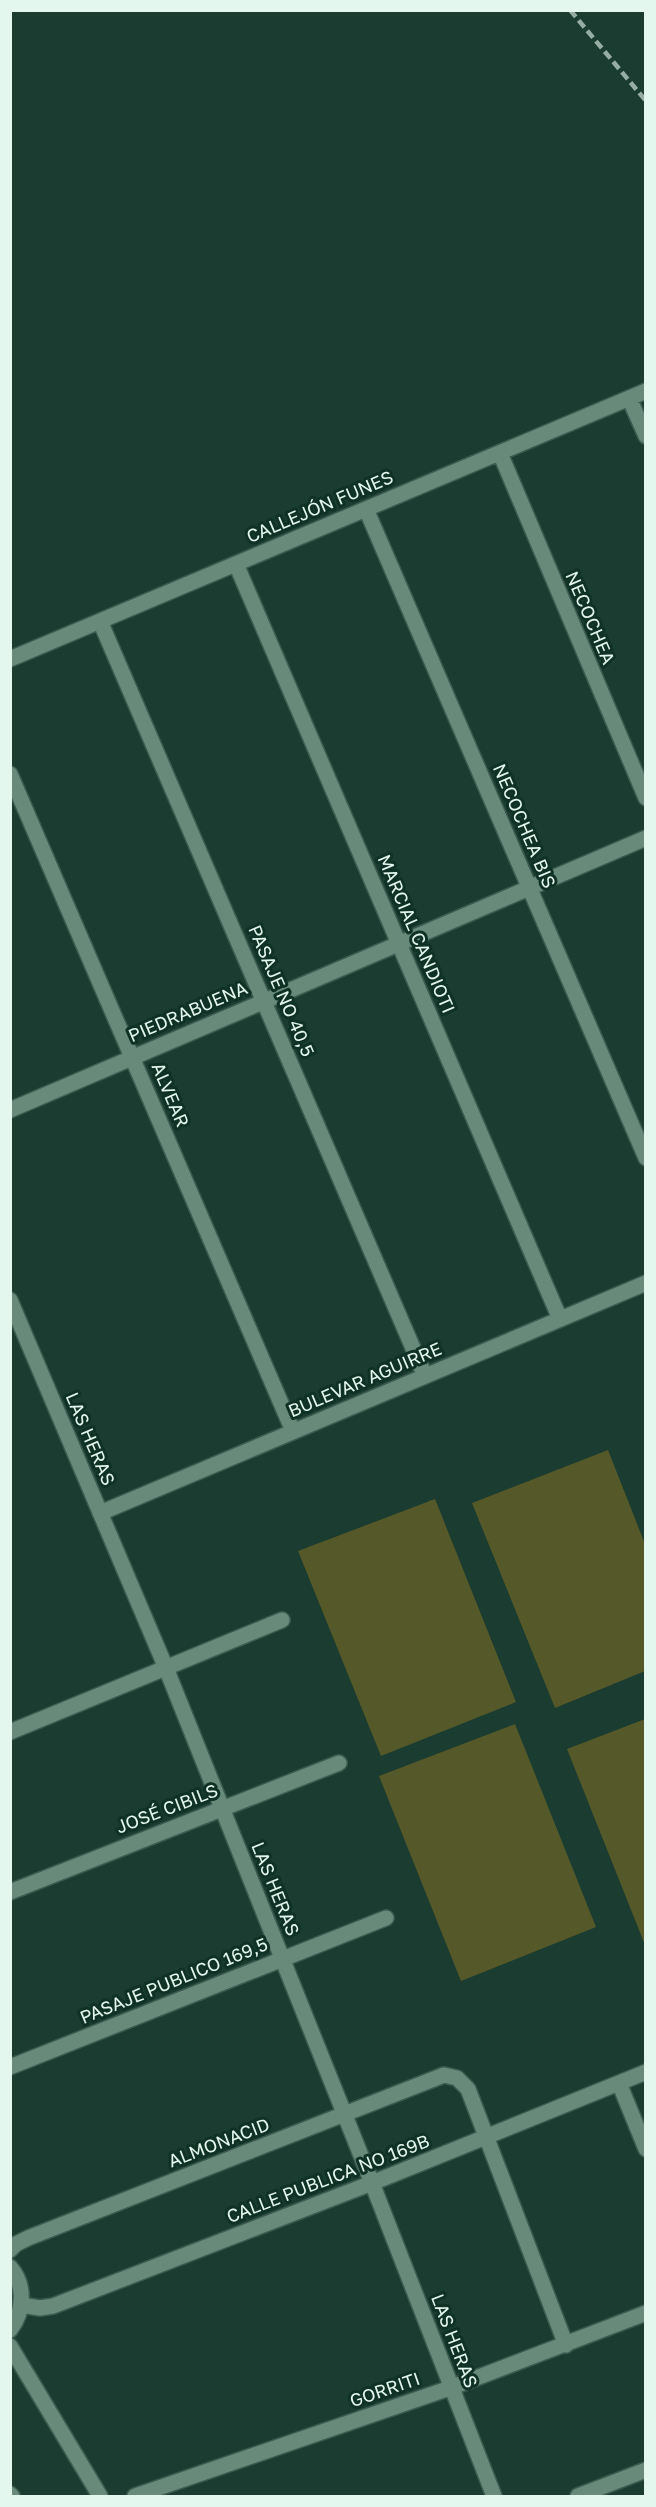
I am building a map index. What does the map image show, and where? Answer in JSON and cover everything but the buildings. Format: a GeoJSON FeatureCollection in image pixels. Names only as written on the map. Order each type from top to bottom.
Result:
{"type":"FeatureCollection","features":[{"type":"Feature","properties":{"kind":"street","name":"CALLEJÓN FUNES"},"geometry":{"type":"LineString","coordinates":[[10,658],[645,391]]}},
{"type":"Feature","properties":{"kind":"street"},"geometry":{"type":"LineString","coordinates":[[629,398],[645,436]]}},
{"type":"Feature","properties":{"kind":"street","name":"NECOCHEA"},"geometry":{"type":"LineString","coordinates":[[500,453],[645,798]]}},
{"type":"Feature","properties":{"kind":"street","name":"NECOCHEA BIS"},"geometry":{"type":"LineString","coordinates":[[366,509],[645,1158]]}},
{"type":"Feature","properties":{"kind":"street","name":"MARCIAL CANDIOTI"},"geometry":{"type":"LineString","coordinates":[[236,564],[560,1319]]}},
{"type":"Feature","properties":{"kind":"street","name":"PASAJE NO 40,5"},"geometry":{"type":"LineString","coordinates":[[100,621],[425,1376]]}},
{"type":"Feature","properties":{"kind":"street","name":"ALVEAR"},"geometry":{"type":"LineString","coordinates":[[10,774],[293,1431]]}},
{"type":"Feature","properties":{"kind":"street","name":"PIEDRABUENA"},"geometry":{"type":"LineString","coordinates":[[10,1110],[645,838]]}},
{"type":"Feature","properties":{"kind":"street","name":"BULEVAR AGUIRRE"},"geometry":{"type":"LineString","coordinates":[[100,1513],[645,1283]]}},
{"type":"Feature","properties":{"kind":"street","name":"LAS HERAS"},"geometry":{"type":"LineString","coordinates":[[10,1300],[166,1668],[372,2183],[494,2496]]}},
{"type":"Feature","properties":{"kind":"street"},"geometry":{"type":"LineString","coordinates":[[10,1732],[282,1620]]}},
{"type":"Feature","properties":{"kind":"street","name":"JOSÉ CIBILS"},"geometry":{"type":"LineString","coordinates":[[10,1892],[339,1763]]}},
{"type":"Feature","properties":{"kind":"street","name":"PASAJE PUBLICO 169,5"},"geometry":{"type":"LineString","coordinates":[[10,2067],[386,1918]]}},
{"type":"Feature","properties":{"kind":"street","name":"CALLE PUBLICA NO 169B"},"geometry":{"type":"LineString","coordinates":[[21,2305],[40,2308],[53,2306],[372,2183],[645,2072]]}},
{"type":"Feature","properties":{"kind":"street","name":"ALMONACID"},"geometry":{"type":"LineString","coordinates":[[10,2250],[28,2238],[444,2075],[457,2078],[468,2089],[485,2137]]}},
{"type":"Feature","properties":{"kind":"street"},"geometry":{"type":"LineString","coordinates":[[619,2083],[645,2149]]}},
{"type":"Feature","properties":{"kind":"street"},"geometry":{"type":"LineString","coordinates":[[485,2137],[566,2345]]}},
{"type":"Feature","properties":{"kind":"street"},"geometry":{"type":"LineString","coordinates":[[10,2267],[21,2288],[18,2317],[10,2330]]}},
{"type":"Feature","properties":{"kind":"street","name":"GORRITI"},"geometry":{"type":"LineString","coordinates":[[135,2496],[450,2388],[645,2313]]}},
{"type":"Feature","properties":{"kind":"street"},"geometry":{"type":"LineString","coordinates":[[10,2346],[100,2496]]}},
{"type":"Feature","properties":{"kind":"street"},"geometry":{"type":"LineString","coordinates":[[578,2496],[645,2470]]}},
{"type":"Feature","properties":{"kind":"green space"},"geometry":{"type":"Polygon","coordinates":[[[608,1450],[645,1544],[645,1671],[555,1708],[472,1503],[608,1450]]]}},
{"type":"Feature","properties":{"kind":"green space"},"geometry":{"type":"Polygon","coordinates":[[[435,1499],[516,1702],[381,1756],[298,1551],[435,1499]]]}},
{"type":"Feature","properties":{"kind":"green space"},"geometry":{"type":"Polygon","coordinates":[[[645,1719],[645,1945],[567,1749],[645,1719]]]}},
{"type":"Feature","properties":{"kind":"green space"},"geometry":{"type":"Polygon","coordinates":[[[515,1724],[596,1927],[461,1981],[379,1776],[515,1724]]]}},
{"type":"Feature","properties":{"kind":"railway"},"geometry":{"type":"LineString","coordinates":[[570,10],[646,101]]}}]}
